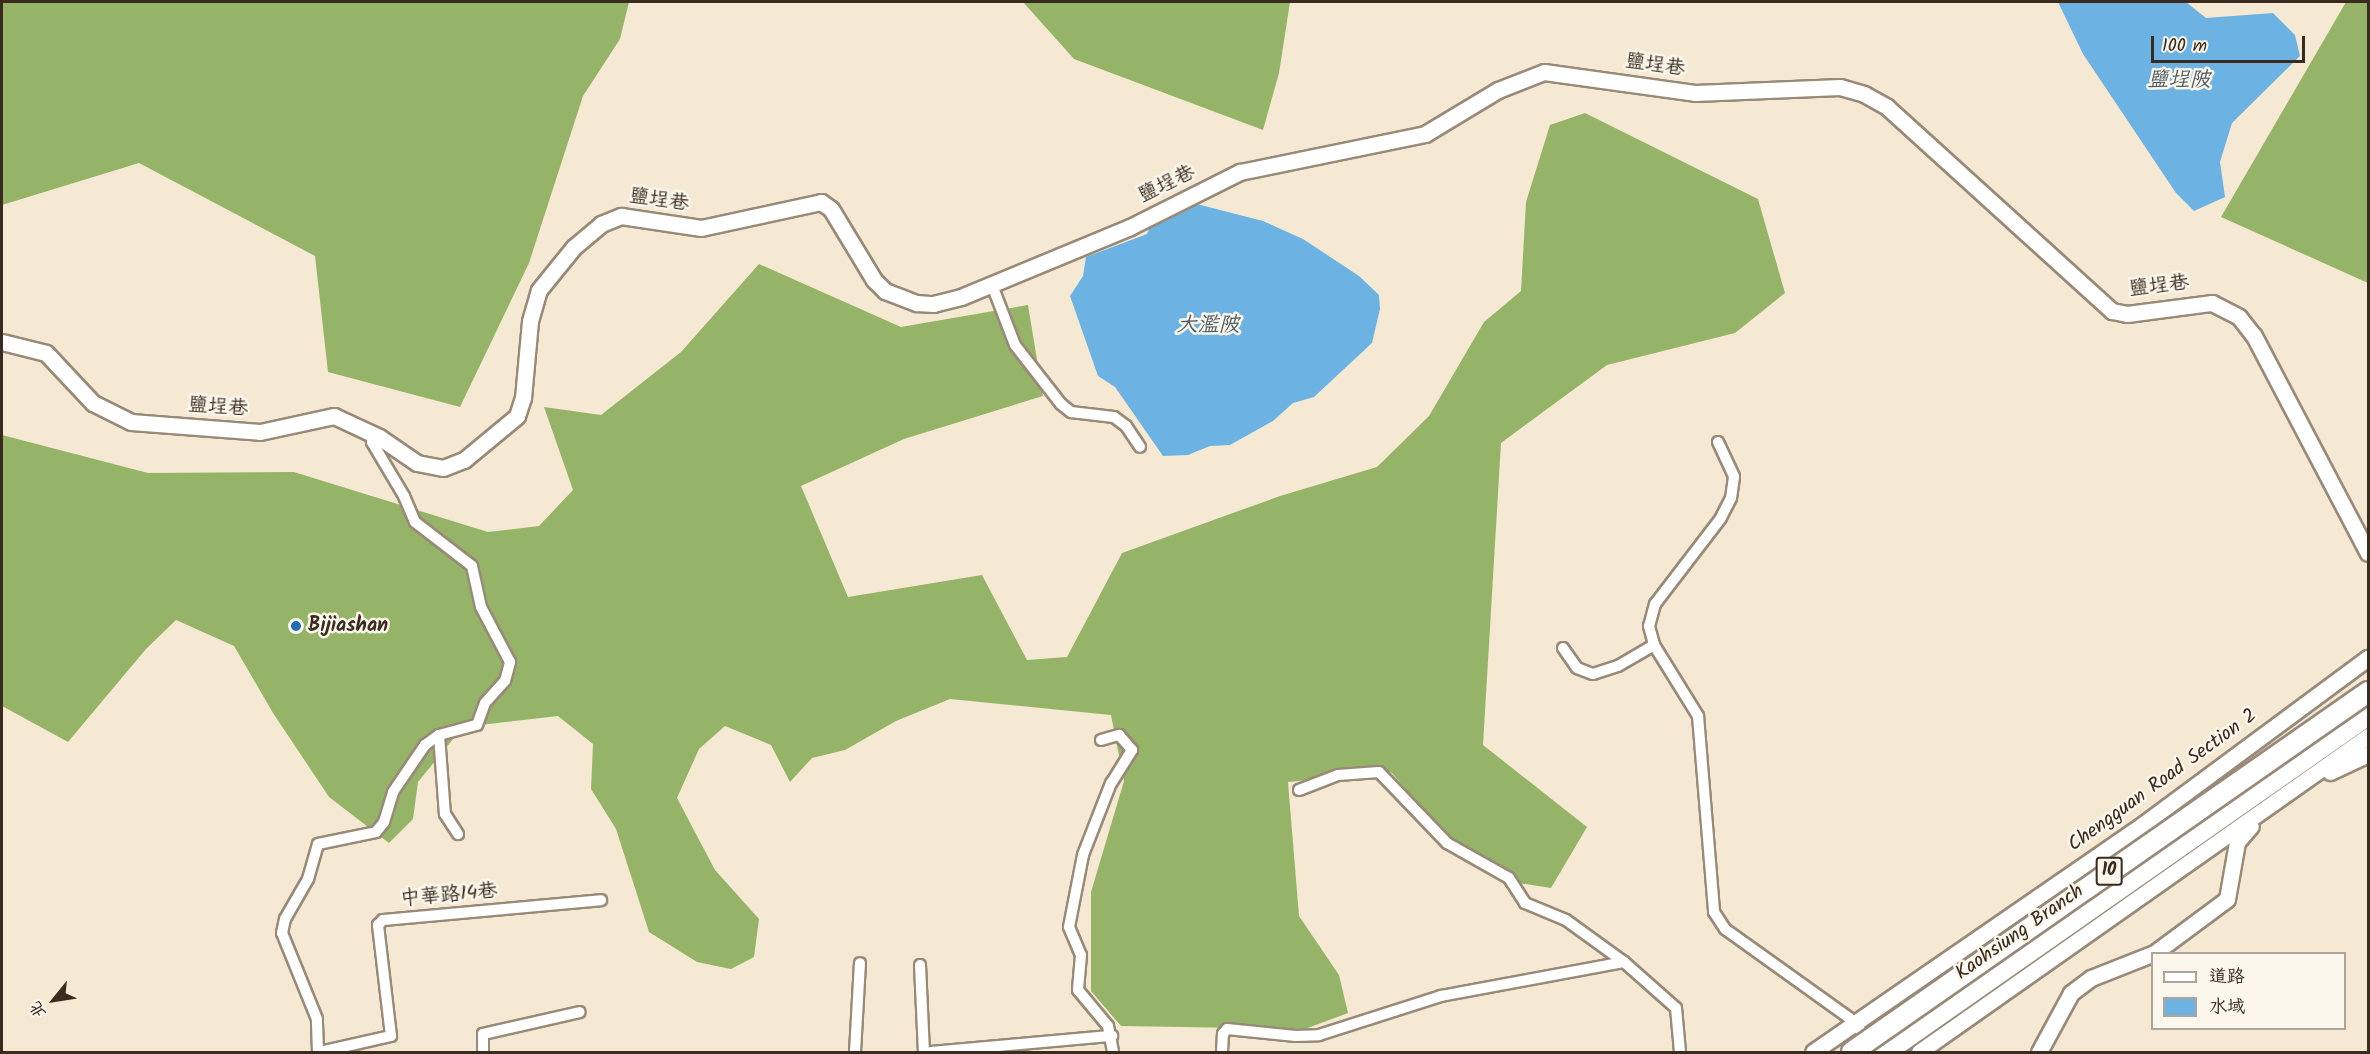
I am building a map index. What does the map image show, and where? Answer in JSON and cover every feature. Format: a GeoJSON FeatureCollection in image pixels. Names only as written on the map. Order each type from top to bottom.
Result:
{"type":"FeatureCollection","features":[{"type":"Feature","properties":{"kind":"highway","name":"Kaohsiung Branch"},"geometry":{"type":"LineString","coordinates":[[1852,1053],[2368,692]]}},
{"type":"Feature","properties":{"kind":"highway","name":"Kaohsiung Branch"},"geometry":{"type":"LineString","coordinates":[[1886,1053],[2368,716]]}},
{"type":"Feature","properties":{"kind":"street","name":"鹽埕巷"},"geometry":{"type":"LineString","coordinates":[[2,342],[46,353],[93,404],[131,422],[260,432],[327,415],[380,437],[417,463],[443,468],[464,460],[512,423],[521,408],[530,321],[540,290],[574,247],[601,224],[621,216],[701,228],[821,202],[831,209],[849,233],[874,280],[899,298],[933,304],[992,285],[1130,226],[1240,172],[1425,134],[1498,90],[1544,72],[1562,71],[1638,87],[1695,93],[1840,87],[1864,94],[1887,106],[2112,311],[2127,314],[2212,303],[2239,317],[2254,336],[2368,553]]}},
{"type":"Feature","properties":{"kind":"street"},"geometry":{"type":"LineString","coordinates":[[992,285],[1015,345],[1061,404],[1071,412],[1114,417],[1126,426],[1140,447]]}},
{"type":"Feature","properties":{"kind":"street","name":"中華路14巷"},"geometry":{"type":"LineString","coordinates":[[380,437],[372,442],[404,496],[415,522],[472,566],[481,607],[510,662],[505,681],[485,704],[477,725],[439,735],[425,745],[405,774],[376,832],[318,844],[308,879],[283,925],[284,943],[317,1018],[319,1053],[391,1036],[378,925],[382,920],[601,900]]}},
{"type":"Feature","properties":{"kind":"street"},"geometry":{"type":"LineString","coordinates":[[1718,442],[1734,477],[1731,498],[1721,518],[1650,614],[1654,645],[1698,716],[1714,912],[1718,922],[1855,1022],[1874,1053]]}},
{"type":"Feature","properties":{"kind":"street"},"geometry":{"type":"LineString","coordinates":[[1563,648],[1577,668],[1593,674],[1618,666],[1654,645]]}},
{"type":"Feature","properties":{"kind":"street","name":"Chengguan Road Section 2"},"geometry":{"type":"LineString","coordinates":[[1813,1053],[1979,935],[2142,825],[2368,658]]}},
{"type":"Feature","properties":{"kind":"street"},"geometry":{"type":"LineString","coordinates":[[439,735],[445,814],[458,834]]}},
{"type":"Feature","properties":{"kind":"street"},"geometry":{"type":"LineString","coordinates":[[1101,740],[1119,735],[1132,750],[1111,783],[1083,855],[1069,927],[1081,955],[1079,995],[1108,1026],[1112,1036],[1113,1053]]}},
{"type":"Feature","properties":{"kind":"street"},"geometry":{"type":"LineString","coordinates":[[1919,1053],[2368,736]]}},
{"type":"Feature","properties":{"kind":"street"},"geometry":{"type":"LineString","coordinates":[[2156,952],[2227,899],[2236,842],[2243,832],[2321,777],[2368,754]]}},
{"type":"Feature","properties":{"kind":"street"},"geometry":{"type":"LineString","coordinates":[[1299,790],[1338,775],[1379,772],[1447,843],[1514,882],[1525,903],[1566,920],[1624,962],[1676,1008],[1680,1053]]}},
{"type":"Feature","properties":{"kind":"street"},"geometry":{"type":"LineString","coordinates":[[2039,1053],[2071,993],[2091,978],[2151,955]]}},
{"type":"Feature","properties":{"kind":"street"},"geometry":{"type":"LineString","coordinates":[[1222,1053],[1222,1034],[1227,1029],[1296,1036],[1319,1035],[1441,996],[1624,962]]}},
{"type":"Feature","properties":{"kind":"street"},"geometry":{"type":"LineString","coordinates":[[855,1053],[860,963]]}},
{"type":"Feature","properties":{"kind":"street"},"geometry":{"type":"LineString","coordinates":[[920,966],[924,1053]]}},
{"type":"Feature","properties":{"kind":"street"},"geometry":{"type":"LineString","coordinates":[[483,1053],[483,1034],[580,1011]]}},
{"type":"Feature","properties":{"kind":"street"},"geometry":{"type":"LineString","coordinates":[[931,1053],[1112,1036]]}},
{"type":"Feature","properties":{"kind":"green space"},"geometry":{"type":"Polygon","coordinates":[[[2,2],[629,2],[620,39],[583,96],[529,263],[460,407],[328,372],[315,256],[139,163],[2,205],[2,2]]]}},
{"type":"Feature","properties":{"kind":"green space"},"geometry":{"type":"Polygon","coordinates":[[[1023,2],[1290,2],[1279,73],[1263,130],[1074,59],[1023,2]]]}},
{"type":"Feature","properties":{"kind":"green space"},"geometry":{"type":"Polygon","coordinates":[[[2346,2],[2368,2],[2368,283],[2221,217],[2346,2]]]}},
{"type":"Feature","properties":{"kind":"green space"},"geometry":{"type":"Polygon","coordinates":[[[1585,113],[1758,199],[1785,293],[1735,333],[1607,365],[1501,443],[1483,745],[1587,827],[1551,888],[1512,882],[1466,860],[1391,772],[1288,782],[1299,916],[1339,975],[1348,1013],[1305,1029],[1121,1026],[1091,991],[1091,892],[1124,781],[1111,715],[950,699],[896,721],[845,750],[812,758],[790,782],[771,745],[725,726],[699,749],[677,798],[715,870],[759,919],[754,957],[731,969],[697,962],[649,932],[616,829],[591,789],[593,744],[558,716],[463,727],[418,782],[413,819],[389,843],[329,797],[273,713],[234,646],[176,620],[146,649],[68,742],[2,706],[2,435],[148,473],[294,472],[488,532],[539,526],[573,490],[544,407],[601,415],[681,352],[759,264],[901,327],[1028,305],[1043,396],[904,439],[801,486],[848,597],[982,575],[1027,660],[1067,657],[1122,553],[1280,496],[1377,467],[1429,416],[1484,322],[1521,291],[1526,202],[1550,125],[1585,113]]]}},
{"type":"Feature","properties":{"kind":"water","name":"鹽埕陂"},"geometry":{"type":"Polygon","coordinates":[[[2058,2],[2186,2],[2206,18],[2273,13],[2295,35],[2300,56],[2232,123],[2220,162],[2225,197],[2194,211],[2176,193],[2083,54],[2058,2]]]}},
{"type":"Feature","properties":{"kind":"water","name":"大濫陂"},"geometry":{"type":"Polygon","coordinates":[[[1189,202],[1263,221],[1303,239],[1359,276],[1379,295],[1380,309],[1372,343],[1314,397],[1293,403],[1273,421],[1230,445],[1210,446],[1188,455],[1163,456],[1115,387],[1098,376],[1070,296],[1083,276],[1086,257],[1147,234],[1153,219],[1189,202]]]}},
{"type":"Feature","properties":{"kind":"place","name":"Bijiashan"},"geometry":{"type":"Point","coordinates":[296,626]}}]}
